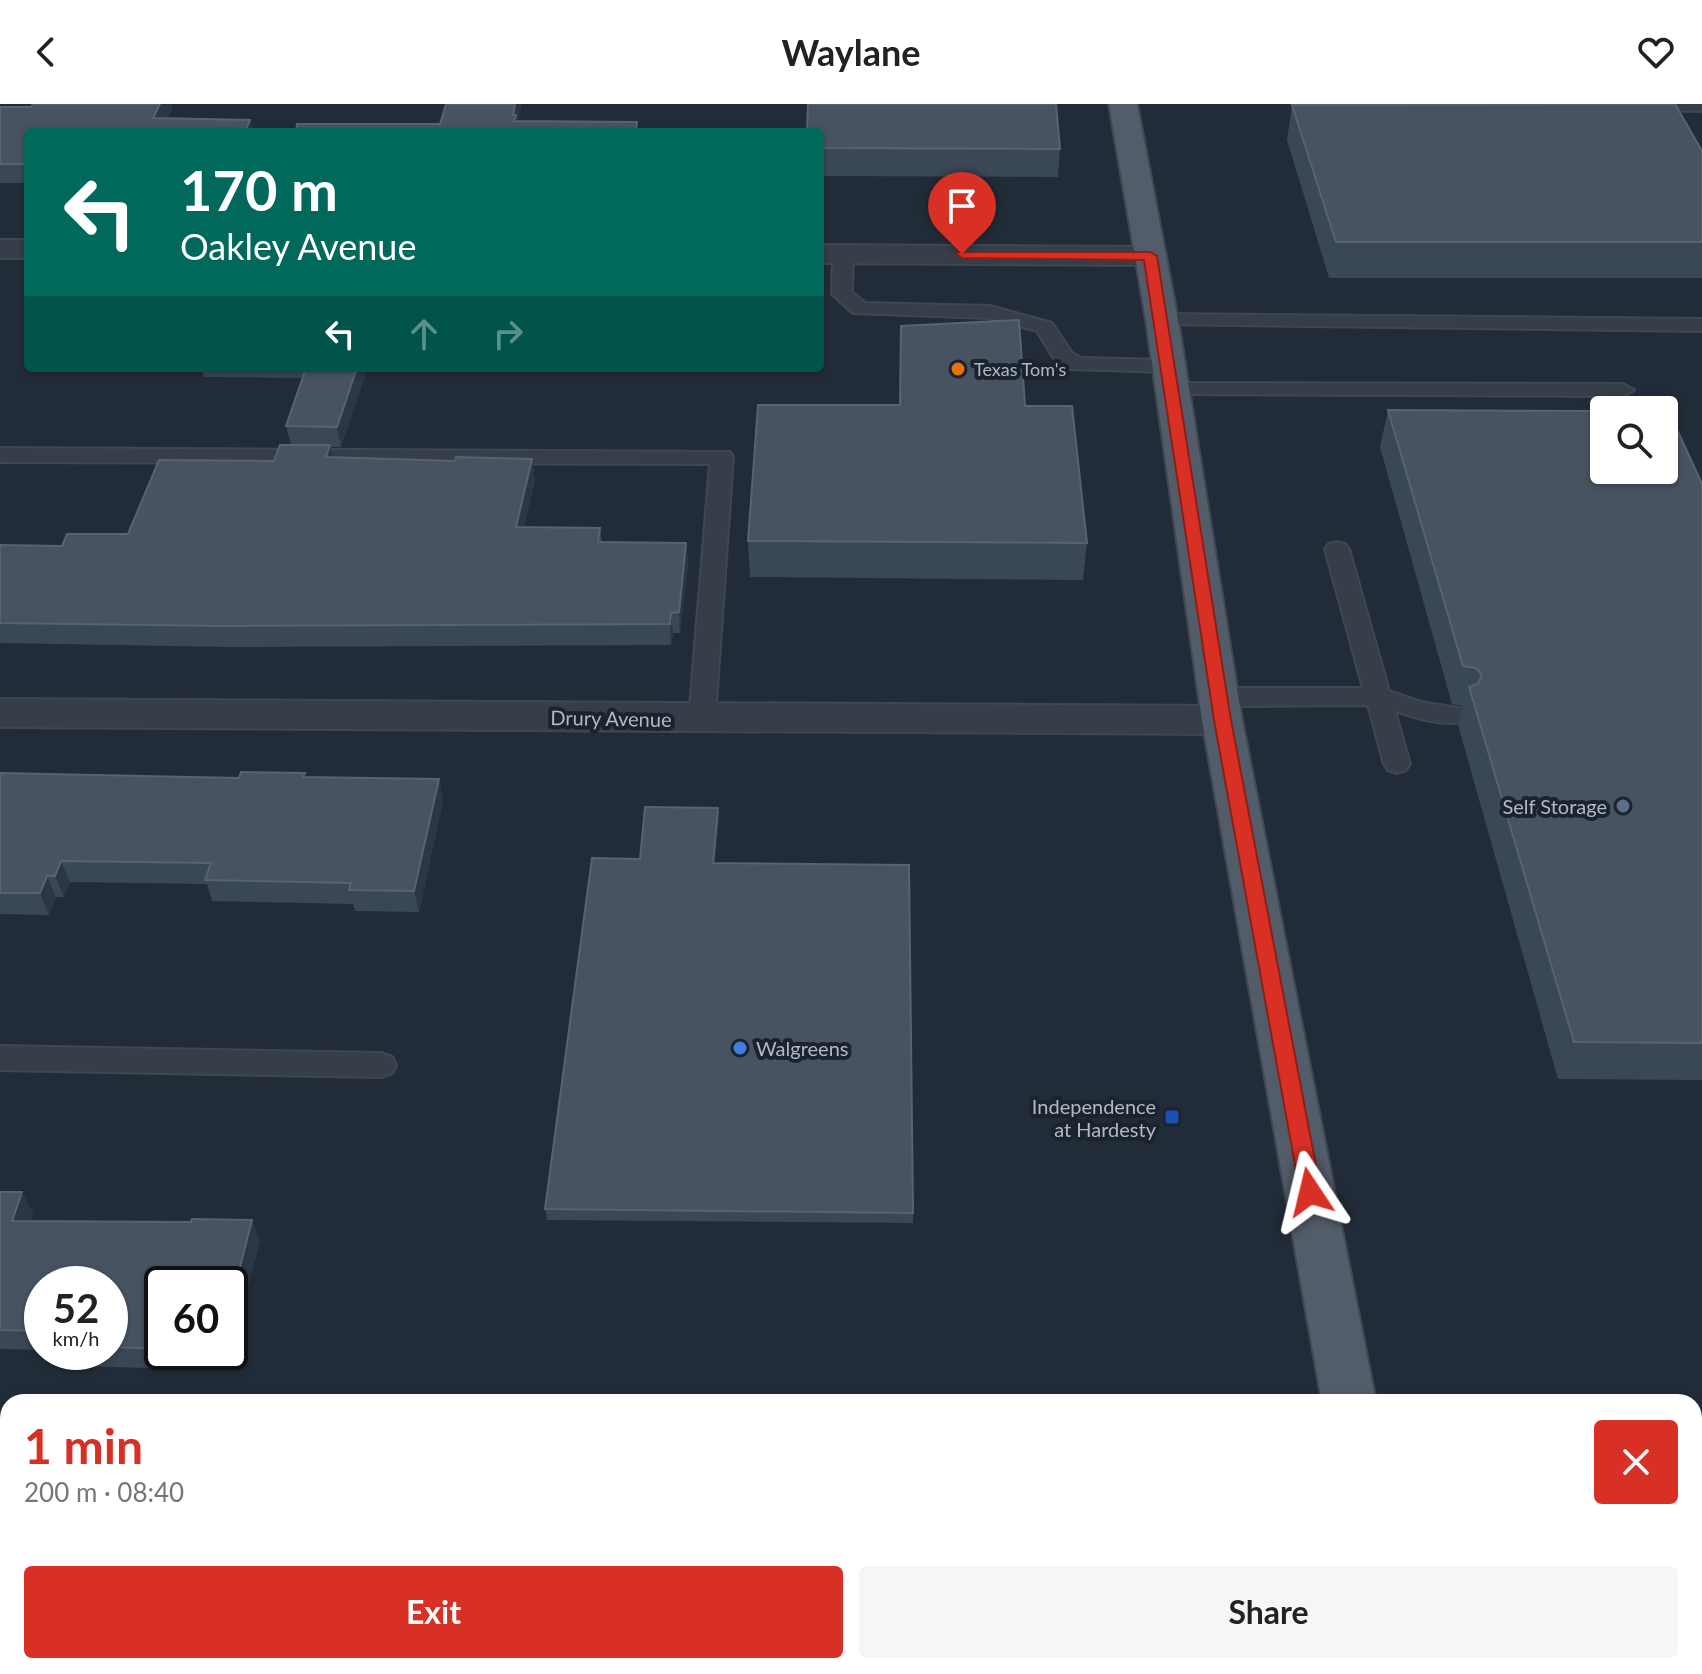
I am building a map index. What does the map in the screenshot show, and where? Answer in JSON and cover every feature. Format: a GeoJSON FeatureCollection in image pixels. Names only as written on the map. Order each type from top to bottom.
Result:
{"type":"FeatureCollection","features":[{"type":"Feature","properties":{"kind":"main road"},"geometry":{"type":"LineString","coordinates":[[1123,104],[1162,320],[1221,709],[1348,1394]]}},
{"type":"Feature","properties":{"kind":"street"},"geometry":{"type":"LineString","coordinates":[[0,249],[24,249]]}},
{"type":"Feature","properties":{"kind":"street"},"geometry":{"type":"LineString","coordinates":[[832,254],[1150,256]]}},
{"type":"Feature","properties":{"kind":"street","name":"Drury Avenue"},"geometry":{"type":"LineString","coordinates":[[0,713],[702,718],[1221,709]]}},
{"type":"Feature","properties":{"kind":"lane"},"geometry":{"type":"LineString","coordinates":[[1450,104],[1607,105]]}},
{"type":"Feature","properties":{"kind":"lane"},"geometry":{"type":"LineString","coordinates":[[1623,105],[1702,106]]}},
{"type":"Feature","properties":{"kind":"lane"},"geometry":{"type":"LineString","coordinates":[[832,254],[842,294],[860,309],[990,312],[1045,327],[1064,357],[1077,364],[1171,377],[1623,390]]}},
{"type":"Feature","properties":{"kind":"lane"},"geometry":{"type":"LineString","coordinates":[[1162,320],[1702,325]]}},
{"type":"Feature","properties":{"kind":"lane"},"geometry":{"type":"LineString","coordinates":[[0,455],[722,457],[702,718]]}},
{"type":"Feature","properties":{"kind":"lane"},"geometry":{"type":"LineString","coordinates":[[1337,549],[1397,764]]}},
{"type":"Feature","properties":{"kind":"lane"},"geometry":{"type":"LineString","coordinates":[[1221,709],[1377,696],[1419,710],[1455,715]]}},
{"type":"Feature","properties":{"kind":"lane"},"geometry":{"type":"LineString","coordinates":[[0,1058],[381,1065]]}},
{"type":"Feature","properties":{"kind":"building"},"geometry":{"type":"Polygon","coordinates":[[[33,104],[160,104],[153,118],[250,120],[247,128],[24,128],[24,164],[0,164],[0,107],[31,107],[33,104]]]}},
{"type":"Feature","properties":{"kind":"building"},"geometry":{"type":"Polygon","coordinates":[[[446,104],[515,104],[514,121],[637,122],[636,128],[296,128],[297,124],[440,124],[446,104]]]}},
{"type":"Feature","properties":{"kind":"building"},"geometry":{"type":"Polygon","coordinates":[[[808,104],[1056,104],[1060,149],[824,148],[824,128],[807,128],[808,104]]]}},
{"type":"Feature","properties":{"kind":"building"},"geometry":{"type":"Polygon","coordinates":[[[1675,104],[1702,151],[1702,242],[1336,242],[1292,105],[1675,104]]]}},
{"type":"Feature","properties":{"kind":"building"},"geometry":{"type":"Polygon","coordinates":[[[1019,320],[1025,406],[1072,406],[1087,543],[748,541],[758,405],[900,405],[901,326],[1019,320]]]}},
{"type":"Feature","properties":{"kind":"building"},"geometry":{"type":"Polygon","coordinates":[[[305,372],[356,372],[337,427],[286,426],[305,372]]]}},
{"type":"Feature","properties":{"kind":"building"},"geometry":{"type":"Polygon","coordinates":[[[1388,410],[1590,411],[1590,484],[1678,484],[1678,432],[1702,484],[1702,1043],[1574,1042],[1469,687],[1478,684],[1482,675],[1476,668],[1463,666],[1388,410]]]}},
{"type":"Feature","properties":{"kind":"building"},"geometry":{"type":"Polygon","coordinates":[[[280,445],[330,445],[326,457],[455,461],[456,457],[532,459],[516,527],[600,528],[598,542],[686,543],[679,612],[671,613],[670,624],[223,626],[0,623],[0,545],[62,546],[67,534],[128,534],[159,460],[274,461],[280,445]]]}},
{"type":"Feature","properties":{"kind":"building"},"geometry":{"type":"Polygon","coordinates":[[[241,772],[305,773],[303,777],[439,779],[414,891],[349,890],[351,883],[205,880],[211,863],[61,861],[55,876],[47,876],[40,893],[0,893],[0,773],[239,778],[241,772]]]}},
{"type":"Feature","properties":{"kind":"building","name":"Walgreens"},"geometry":{"type":"Polygon","coordinates":[[[645,807],[718,808],[713,863],[909,865],[913,1213],[545,1209],[592,858],[640,859],[645,807]]]}},
{"type":"Feature","properties":{"kind":"building"},"geometry":{"type":"Polygon","coordinates":[[[0,1192],[22,1192],[12,1221],[252,1220],[240,1266],[144,1266],[144,1348],[128,1348],[128,1266],[24,1266],[24,1331],[0,1330],[0,1192]]]}},
{"type":"Feature","properties":{"kind":"place","name":"Texas Tom's"},"geometry":{"type":"Point","coordinates":[958,369]}},
{"type":"Feature","properties":{"kind":"place","name":"Self Storage"},"geometry":{"type":"Point","coordinates":[1623,806]}},
{"type":"Feature","properties":{"kind":"place","name":"Walgreens"},"geometry":{"type":"Point","coordinates":[740,1048]}},
{"type":"Feature","properties":{"kind":"place","name":"Independence at Hardesty"},"geometry":{"type":"Point","coordinates":[1172,1117]}},
{"type":"Feature","properties":{"kind":"route"},"geometry":{"type":"LineString","coordinates":[[962,254],[1150,256],[1222,720],[1310,1192]]}}]}
